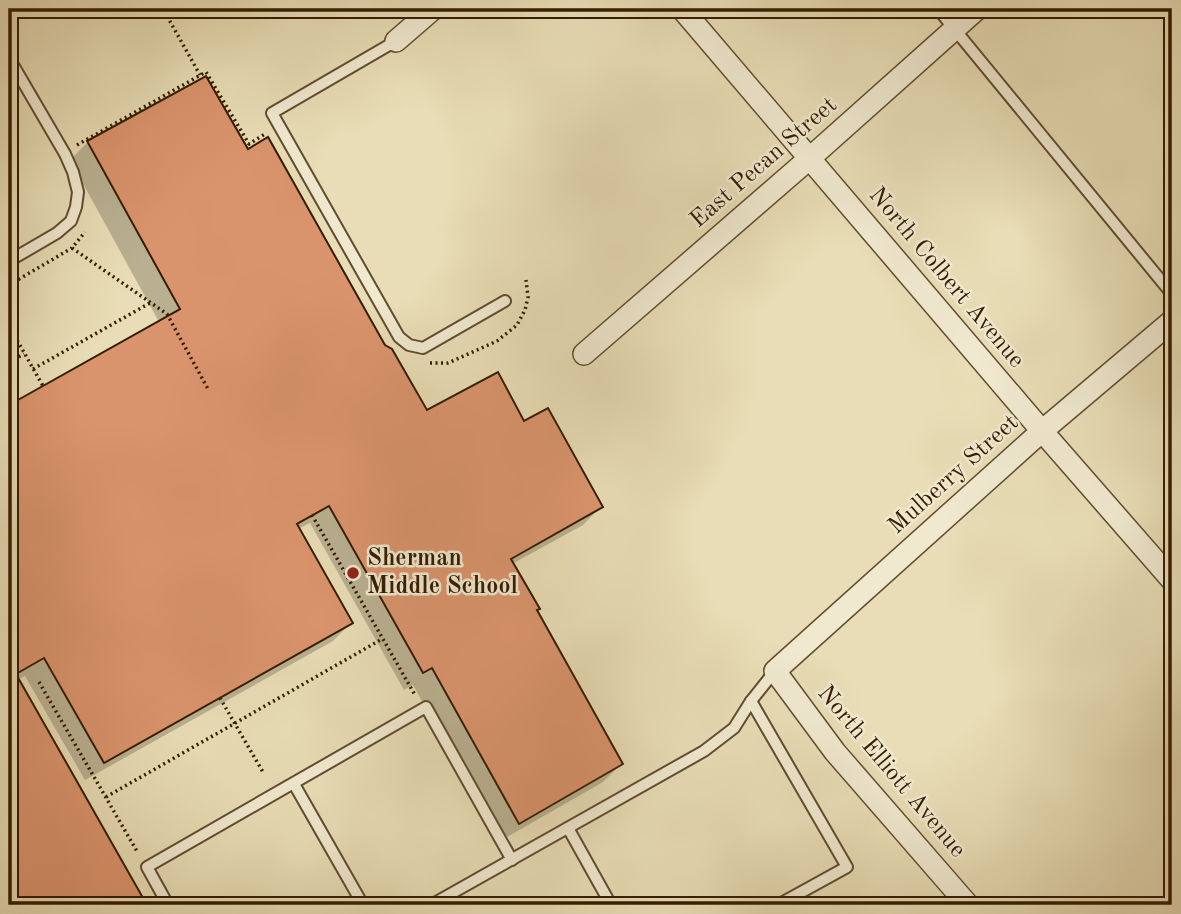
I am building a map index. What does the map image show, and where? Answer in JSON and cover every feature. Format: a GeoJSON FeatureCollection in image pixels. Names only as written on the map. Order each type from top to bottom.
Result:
{"type":"FeatureCollection","features":[{"type":"Feature","properties":{"kind":"street"},"geometry":{"type":"LineString","coordinates":[[396,41],[433,9]]}},
{"type":"Feature","properties":{"kind":"street","name":"North Colbert Avenue"},"geometry":{"type":"LineString","coordinates":[[682,9],[1042,432],[1172,580]]}},
{"type":"Feature","properties":{"kind":"street","name":"East Pecan Street"},"geometry":{"type":"LineString","coordinates":[[584,354],[977,9]]}},
{"type":"Feature","properties":{"kind":"street","name":"Mulberry Street"},"geometry":{"type":"LineString","coordinates":[[775,671],[1042,432],[1172,321]]}},
{"type":"Feature","properties":{"kind":"street","name":"North Elliott Avenue"},"geometry":{"type":"LineString","coordinates":[[775,671],[835,752],[968,905]]}},
{"type":"Feature","properties":{"kind":"lane"},"geometry":{"type":"LineString","coordinates":[[938,9],[1172,294]]}},
{"type":"Feature","properties":{"kind":"lane"},"geometry":{"type":"LineString","coordinates":[[396,41],[272,113],[399,337],[409,345],[423,348],[505,301]]}},
{"type":"Feature","properties":{"kind":"lane"},"geometry":{"type":"LineString","coordinates":[[9,58],[65,154],[78,192],[71,221],[57,233],[9,261]]}},
{"type":"Feature","properties":{"kind":"lane"},"geometry":{"type":"LineString","coordinates":[[431,905],[704,751],[734,728],[775,671]]}},
{"type":"Feature","properties":{"kind":"lane"},"geometry":{"type":"LineString","coordinates":[[751,701],[847,867],[778,905]]}},
{"type":"Feature","properties":{"kind":"lane"},"geometry":{"type":"LineString","coordinates":[[168,905],[146,867],[426,708],[512,860]]}},
{"type":"Feature","properties":{"kind":"lane"},"geometry":{"type":"LineString","coordinates":[[293,783],[363,905]]}},
{"type":"Feature","properties":{"kind":"lane"},"geometry":{"type":"LineString","coordinates":[[568,828],[611,905]]}},
{"type":"Feature","properties":{"kind":"path"},"geometry":{"type":"LineString","coordinates":[[167,16],[200,75]]}},
{"type":"Feature","properties":{"kind":"path"},"geometry":{"type":"LineString","coordinates":[[77,145],[206,72],[249,144],[268,133]]}},
{"type":"Feature","properties":{"kind":"path"},"geometry":{"type":"LineString","coordinates":[[9,285],[72,248],[86,231]]}},
{"type":"Feature","properties":{"kind":"path"},"geometry":{"type":"LineString","coordinates":[[72,248],[167,314],[208,388]]}},
{"type":"Feature","properties":{"kind":"path"},"geometry":{"type":"LineString","coordinates":[[422,363],[448,363],[497,341],[517,325],[525,310],[528,296],[526,280]]}},
{"type":"Feature","properties":{"kind":"path"},"geometry":{"type":"LineString","coordinates":[[33,369],[150,303]]}},
{"type":"Feature","properties":{"kind":"path"},"geometry":{"type":"LineString","coordinates":[[9,326],[43,386]]}},
{"type":"Feature","properties":{"kind":"path"},"geometry":{"type":"LineString","coordinates":[[9,362],[24,354]]}},
{"type":"Feature","properties":{"kind":"path"},"geometry":{"type":"LineString","coordinates":[[312,515],[423,709]]}},
{"type":"Feature","properties":{"kind":"path"},"geometry":{"type":"LineString","coordinates":[[106,797],[382,639]]}},
{"type":"Feature","properties":{"kind":"path"},"geometry":{"type":"LineString","coordinates":[[39,682],[146,867]]}},
{"type":"Feature","properties":{"kind":"path"},"geometry":{"type":"LineString","coordinates":[[220,698],[263,772]]}},
{"type":"Feature","properties":{"kind":"building"},"geometry":{"type":"Polygon","coordinates":[[[206,76],[248,149],[268,137],[385,345],[392,349],[427,410],[498,372],[524,421],[548,408],[603,507],[511,559],[623,764],[519,824],[432,668],[423,673],[329,506],[297,524],[353,623],[104,763],[44,658],[16,674],[147,905],[9,905],[9,405],[180,309],[87,141],[206,76]]]}},
{"type":"Feature","properties":{"kind":"place","name":"Sherman Middle School"},"geometry":{"type":"Point","coordinates":[353,573]}}]}
